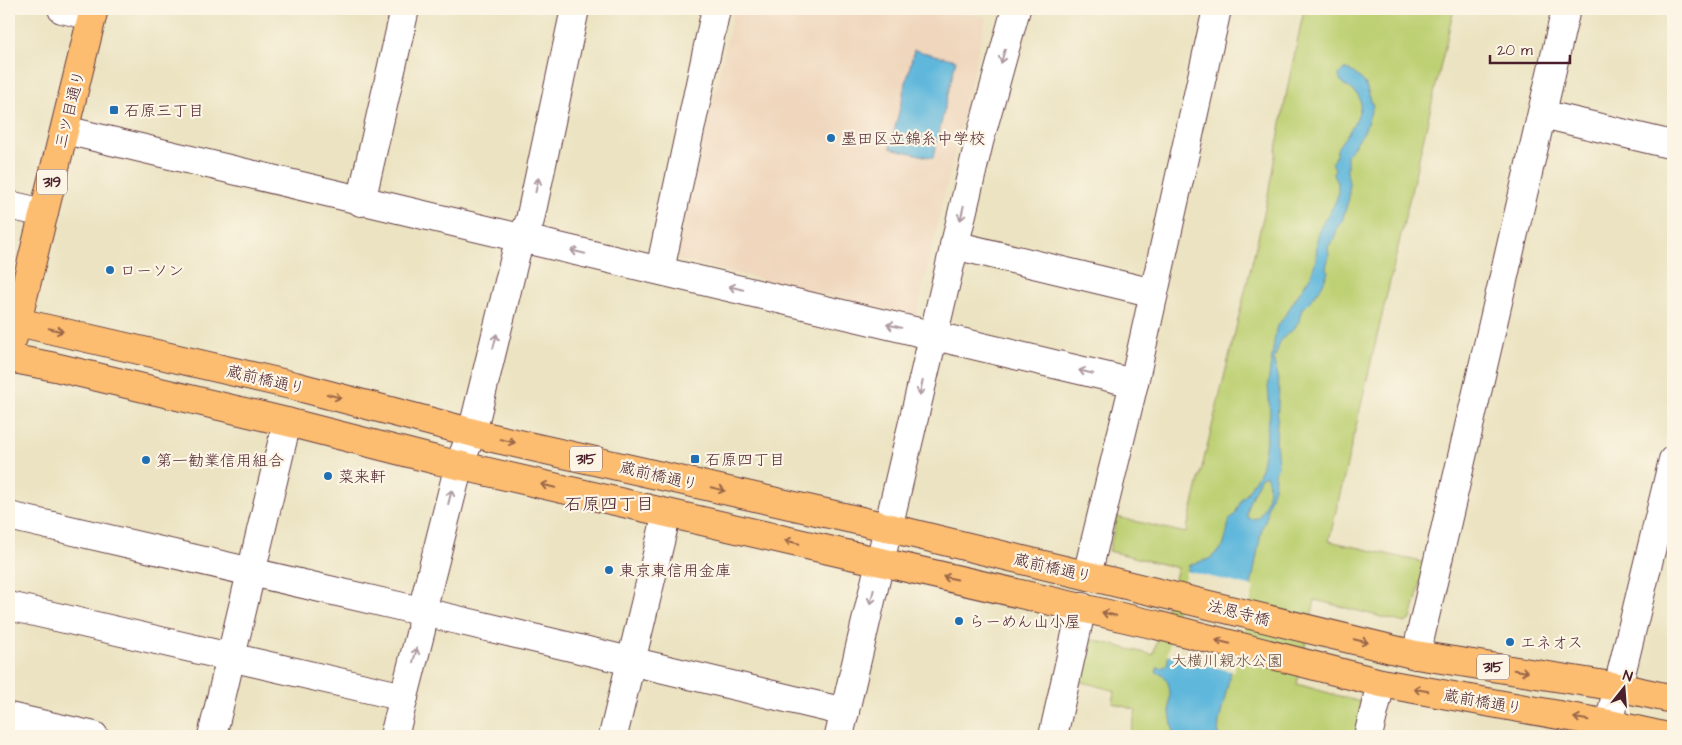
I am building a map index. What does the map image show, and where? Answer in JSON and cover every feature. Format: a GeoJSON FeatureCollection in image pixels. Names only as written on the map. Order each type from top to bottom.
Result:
{"type":"FeatureCollection","features":[{"type":"Feature","properties":{"kind":"main road","name":"三ツ目通り"},"geometry":{"type":"LineString","coordinates":[[9,357],[13,320],[44,213],[93,12]]}},
{"type":"Feature","properties":{"kind":"main road","name":"蔵前橋通り"},"geometry":{"type":"LineString","coordinates":[[13,320],[295,386],[472,433],[888,528],[1164,594]]}},
{"type":"Feature","properties":{"kind":"main road","name":"蔵前橋通り"},"geometry":{"type":"LineString","coordinates":[[9,357],[287,422],[459,465],[1156,625]]}},
{"type":"Feature","properties":{"kind":"main road","name":"法恩寺橋"},"geometry":{"type":"LineString","coordinates":[[1164,594],[1416,655]]}},
{"type":"Feature","properties":{"kind":"main road","name":"法恩寺橋"},"geometry":{"type":"LineString","coordinates":[[1156,625],[1305,662]]}},
{"type":"Feature","properties":{"kind":"main road","name":"315"},"geometry":{"type":"LineString","coordinates":[[1416,655],[1618,687],[1673,700]]}},
{"type":"Feature","properties":{"kind":"main road","name":"蔵前橋通り"},"geometry":{"type":"LineString","coordinates":[[1305,662],[1381,682],[1608,730],[1663,736]]}},
{"type":"Feature","properties":{"kind":"street"},"geometry":{"type":"LineString","coordinates":[[62,9],[93,12]]}},
{"type":"Feature","properties":{"kind":"street"},"geometry":{"type":"LineString","coordinates":[[361,202],[405,9]]}},
{"type":"Feature","properties":{"kind":"street"},"geometry":{"type":"LineString","coordinates":[[394,736],[421,630],[422,611],[459,465],[472,433],[516,253],[530,220],[574,9]]}},
{"type":"Feature","properties":{"kind":"street"},"geometry":{"type":"LineString","coordinates":[[660,270],[716,9]]}},
{"type":"Feature","properties":{"kind":"street"},"geometry":{"type":"LineString","coordinates":[[9,516],[422,611],[630,662],[842,724],[979,142],[1016,9]]}},
{"type":"Feature","properties":{"kind":"street"},"geometry":{"type":"LineString","coordinates":[[1088,575],[1134,383],[1217,9]]}},
{"type":"Feature","properties":{"kind":"street"},"geometry":{"type":"LineString","coordinates":[[1416,655],[1566,9]]}},
{"type":"Feature","properties":{"kind":"street"},"geometry":{"type":"LineString","coordinates":[[1542,114],[1673,145]]}},
{"type":"Feature","properties":{"kind":"street"},"geometry":{"type":"LineString","coordinates":[[65,130],[361,202],[660,270],[1134,383]]}},
{"type":"Feature","properties":{"kind":"street"},"geometry":{"type":"LineString","coordinates":[[9,206],[44,213]]}},
{"type":"Feature","properties":{"kind":"street"},"geometry":{"type":"LineString","coordinates":[[954,245],[1154,293]]}},
{"type":"Feature","properties":{"kind":"street"},"geometry":{"type":"LineString","coordinates":[[212,736],[287,422]]}},
{"type":"Feature","properties":{"kind":"street"},"geometry":{"type":"LineString","coordinates":[[1608,730],[1618,687],[1663,546],[1673,460]]}},
{"type":"Feature","properties":{"kind":"street"},"geometry":{"type":"LineString","coordinates":[[613,736],[667,513]]}},
{"type":"Feature","properties":{"kind":"street"},"geometry":{"type":"LineString","coordinates":[[9,606],[404,696]]}},
{"type":"Feature","properties":{"kind":"street"},"geometry":{"type":"LineString","coordinates":[[1053,736],[1082,608]]}},
{"type":"Feature","properties":{"kind":"street"},"geometry":{"type":"LineString","coordinates":[[1368,736],[1381,682]]}},
{"type":"Feature","properties":{"kind":"street"},"geometry":{"type":"LineString","coordinates":[[9,717],[94,736]]}},
{"type":"Feature","properties":{"kind":"shaded area","name":"墨田区立錦糸中学校"},"geometry":{"type":"Polygon","coordinates":[[[734,9],[948,9],[986,17],[916,317],[676,259],[734,9]]]}},
{"type":"Feature","properties":{"kind":"green space","name":"大横川親水公園"},"geometry":{"type":"Polygon","coordinates":[[[1304,9],[1454,9],[1329,541],[1426,563],[1411,619],[1405,623],[1315,600],[1297,684],[1364,703],[1356,736],[1316,736],[1288,730],[1286,736],[1130,736],[1136,710],[1113,703],[1115,691],[1079,681],[1090,639],[1153,655],[1178,568],[1109,551],[1117,517],[1186,533],[1266,205],[1304,9]]]}},
{"type":"Feature","properties":{"kind":"water"},"geometry":{"type":"Polygon","coordinates":[[[914,50],[956,60],[933,158],[890,148],[914,50]]]}},
{"type":"Feature","properties":{"kind":"water"},"geometry":{"type":"Polygon","coordinates":[[[1344,69],[1354,73],[1365,83],[1373,106],[1364,132],[1347,155],[1349,198],[1342,221],[1328,247],[1329,256],[1326,268],[1328,272],[1322,286],[1306,306],[1302,308],[1299,321],[1293,330],[1280,342],[1274,360],[1279,387],[1276,442],[1278,463],[1219,722],[1218,736],[1174,736],[1168,683],[1162,675],[1156,672],[1158,667],[1162,668],[1167,664],[1189,565],[1209,559],[1223,547],[1229,521],[1261,469],[1270,415],[1268,383],[1276,329],[1311,275],[1316,260],[1317,239],[1321,226],[1338,195],[1338,183],[1333,173],[1335,169],[1332,162],[1338,147],[1355,122],[1360,107],[1360,100],[1357,94],[1343,84],[1339,79],[1339,75],[1344,69]],[[1266,475],[1260,478],[1249,502],[1247,517],[1251,519],[1258,518],[1266,503],[1269,491],[1266,475]]]}},
{"type":"Feature","properties":{"kind":"pier"},"geometry":{"type":"Polygon","coordinates":[[[1186,571],[1254,587],[1234,672],[1167,655],[1186,571]]]}},
{"type":"Feature","properties":{"kind":"place","name":"石原三丁目"},"geometry":{"type":"Point","coordinates":[114,110]}},
{"type":"Feature","properties":{"kind":"place","name":"墨田区立錦糸中学校"},"geometry":{"type":"Point","coordinates":[831,138]}},
{"type":"Feature","properties":{"kind":"place","name":"ローソン"},"geometry":{"type":"Point","coordinates":[110,270]}},
{"type":"Feature","properties":{"kind":"place","name":"石原四丁目"},"geometry":{"type":"Point","coordinates":[695,459]}},
{"type":"Feature","properties":{"kind":"place","name":"第一勧業信用組合"},"geometry":{"type":"Point","coordinates":[146,460]}},
{"type":"Feature","properties":{"kind":"place","name":"菜来軒"},"geometry":{"type":"Point","coordinates":[328,476]}},
{"type":"Feature","properties":{"kind":"place","name":"東京東信用金庫"},"geometry":{"type":"Point","coordinates":[609,570]}},
{"type":"Feature","properties":{"kind":"place","name":"らーめん山小屋"},"geometry":{"type":"Point","coordinates":[959,621]}},
{"type":"Feature","properties":{"kind":"place","name":"エネオス"},"geometry":{"type":"Point","coordinates":[1510,642]}},
{"type":"Feature","properties":{"kind":"district","name":"石原四丁目"},"geometry":{"type":"Point","coordinates":[609,504]}}]}
